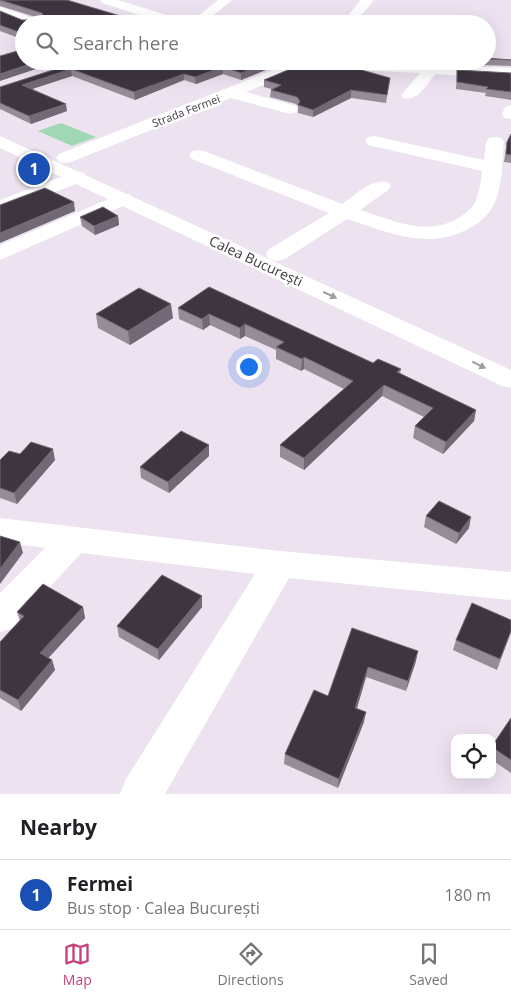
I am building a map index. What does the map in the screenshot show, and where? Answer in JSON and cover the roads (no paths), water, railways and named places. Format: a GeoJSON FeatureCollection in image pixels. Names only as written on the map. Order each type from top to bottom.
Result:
{"type":"FeatureCollection","features":[{"type":"Feature","properties":{"kind":"main road"},"geometry":{"type":"LineString","coordinates":[[106,0],[153,15]]}},
{"type":"Feature","properties":{"kind":"main road"},"geometry":{"type":"LineString","coordinates":[[205,15],[226,0]]}},
{"type":"Feature","properties":{"kind":"main road"},"geometry":{"type":"LineString","coordinates":[[355,15],[368,0]]}},
{"type":"Feature","properties":{"kind":"main road"},"geometry":{"type":"LineString","coordinates":[[0,11],[15,16]]}},
{"type":"Feature","properties":{"kind":"main road","name":"Strada Fermei"},"geometry":{"type":"LineString","coordinates":[[496,69],[511,73]]}},
{"type":"Feature","properties":{"kind":"main road","name":"Strada Fermei"},"geometry":{"type":"LineString","coordinates":[[65,158],[286,70]]}},
{"type":"Feature","properties":{"kind":"main road"},"geometry":{"type":"LineString","coordinates":[[409,95],[431,70]]}},
{"type":"Feature","properties":{"kind":"main road"},"geometry":{"type":"LineString","coordinates":[[232,92],[290,109]]}},
{"type":"Feature","properties":{"kind":"main road","name":"Calea București"},"geometry":{"type":"LineString","coordinates":[[1,140],[65,158],[511,361]]}},
{"type":"Feature","properties":{"kind":"main road","name":"Calea București"},"geometry":{"type":"LineString","coordinates":[[1,140],[511,380]]}},
{"type":"Feature","properties":{"kind":"main road"},"geometry":{"type":"LineString","coordinates":[[374,141],[491,167]]}},
{"type":"Feature","properties":{"kind":"main road"},"geometry":{"type":"LineString","coordinates":[[198,155],[344,212],[411,232],[438,233],[452,229],[465,222],[483,205],[495,142]]}},
{"type":"Feature","properties":{"kind":"main road"},"geometry":{"type":"LineString","coordinates":[[0,207],[77,177]]}},
{"type":"Feature","properties":{"kind":"main road"},"geometry":{"type":"LineString","coordinates":[[277,254],[344,212],[381,186]]}},
{"type":"Feature","properties":{"kind":"main road"},"geometry":{"type":"LineString","coordinates":[[0,253],[123,199]]}},
{"type":"Feature","properties":{"kind":"main road"},"geometry":{"type":"LineString","coordinates":[[0,530],[280,564],[510,584]]}},
{"type":"Feature","properties":{"kind":"main road"},"geometry":{"type":"LineString","coordinates":[[0,617],[73,540]]}},
{"type":"Feature","properties":{"kind":"main road"},"geometry":{"type":"LineString","coordinates":[[141,794],[280,564]]}},
{"type":"Feature","properties":{"kind":"place","name":"Fermei"},"geometry":{"type":"Point","coordinates":[34,169]}}]}
